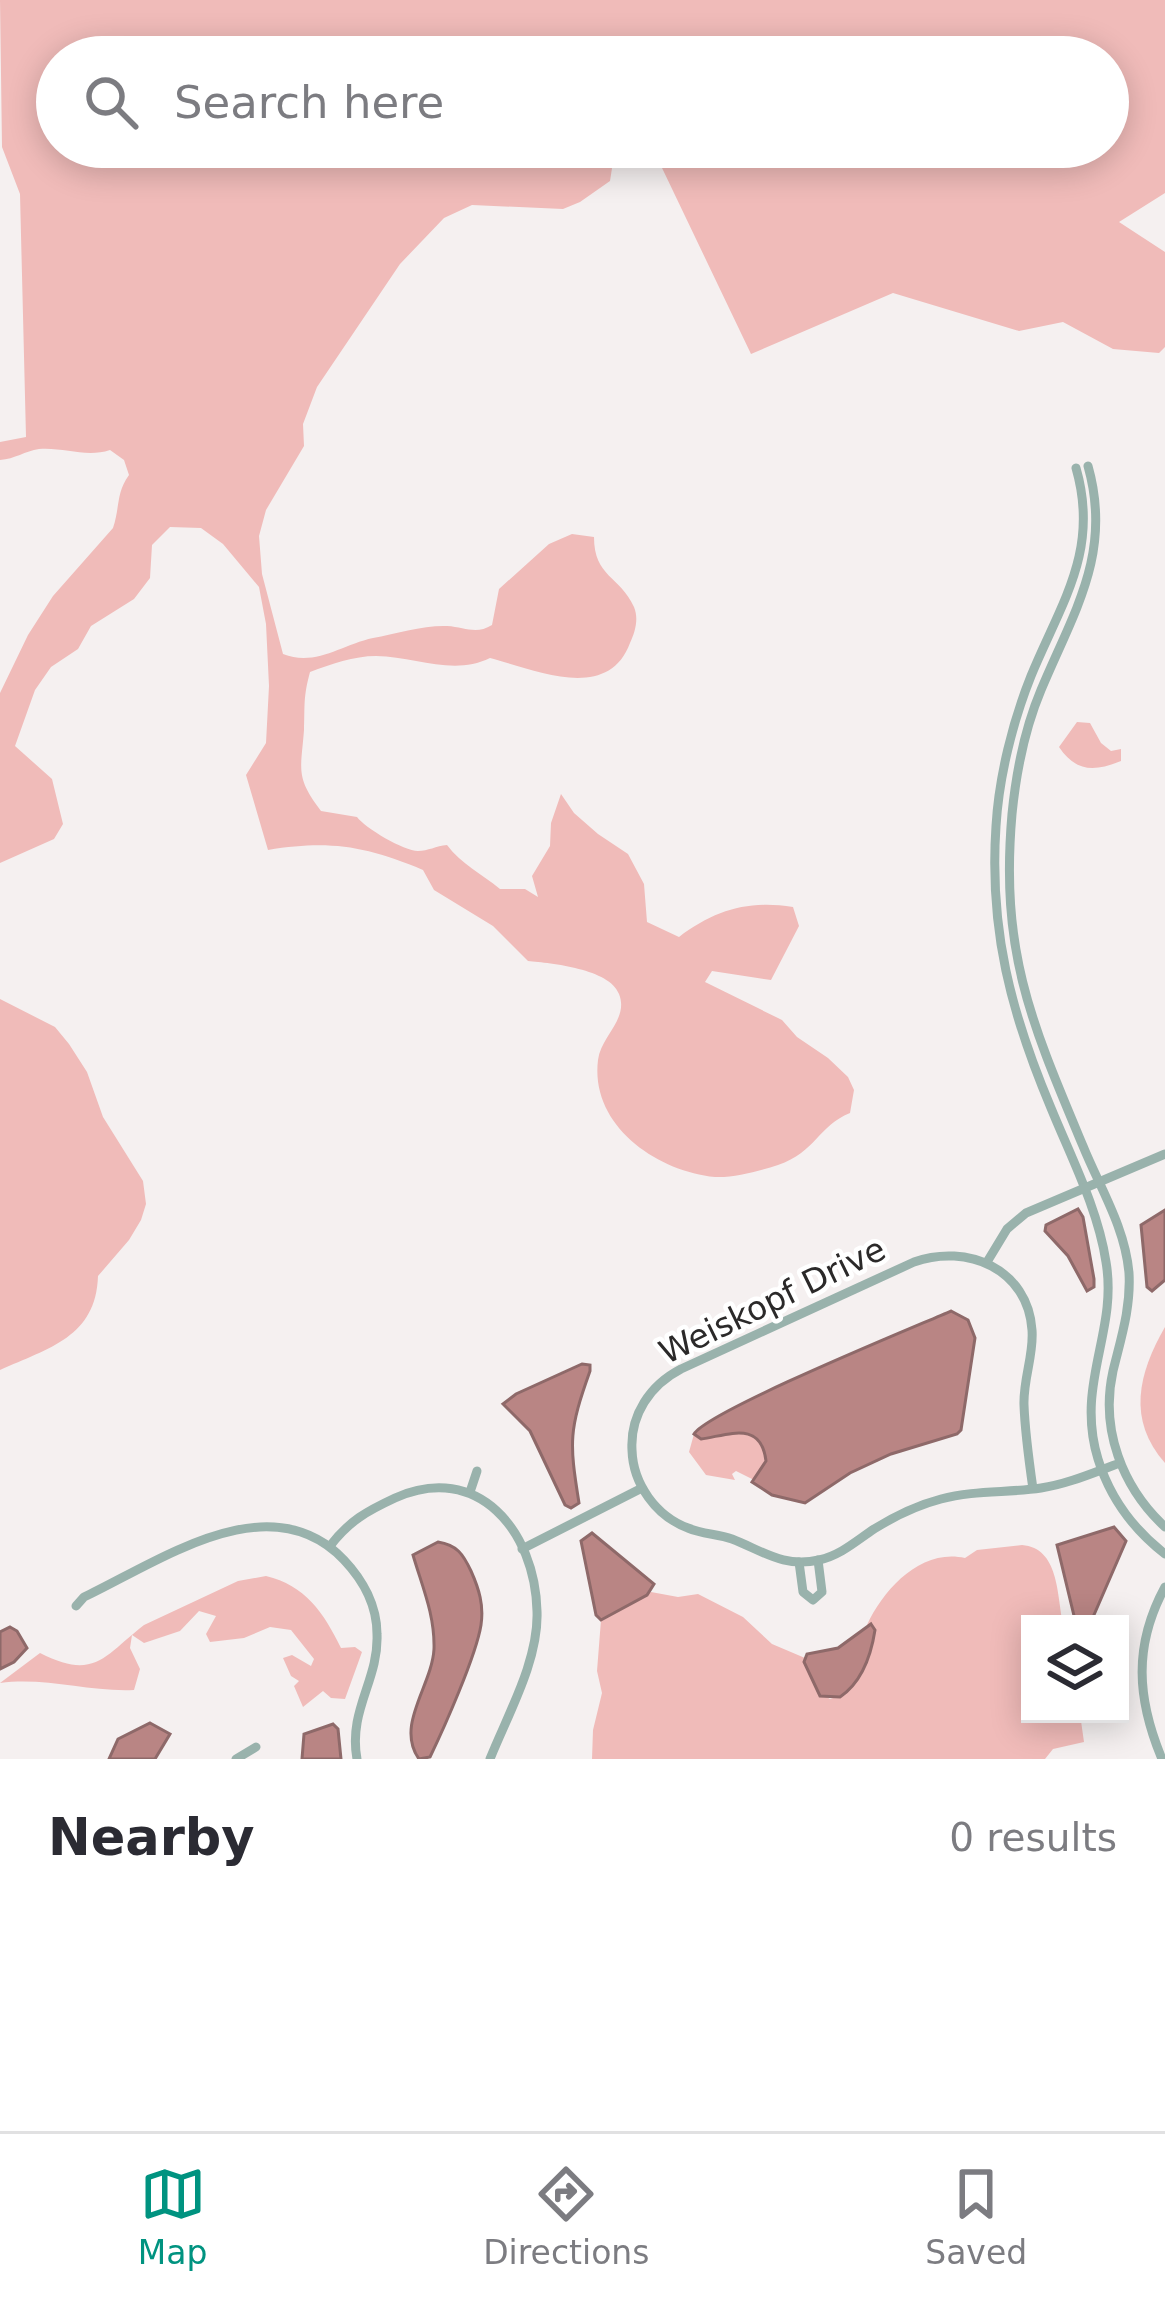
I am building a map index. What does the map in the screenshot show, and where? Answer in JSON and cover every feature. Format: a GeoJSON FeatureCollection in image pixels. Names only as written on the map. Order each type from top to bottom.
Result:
{"type":"FeatureCollection","features":[{"type":"Feature","properties":{"kind":"street"},"geometry":{"type":"LineString","coordinates":[[1165,1527],[1134,1491],[1120,1463],[1110,1402],[1126,1321],[1129,1272],[1120,1232],[1031,1022],[1011,933],[1013,809],[1019,764],[1038,695],[1083,599],[1093,560],[1095,492],[1082,467],[1084,539],[1070,593],[1031,677],[1011,740],[996,822],[994,915],[1015,1011],[1102,1242],[1108,1279],[1105,1325],[1090,1392],[1091,1432],[1101,1470],[1129,1519],[1165,1554]]}},
{"type":"Feature","properties":{"kind":"street"},"geometry":{"type":"LineString","coordinates":[[1033,1489],[1023,1402],[1032,1324],[1017,1288],[987,1262],[1018,1218],[1165,1154]]}},
{"type":"Feature","properties":{"kind":"street","name":"Weiskopf Drive"},"geometry":{"type":"LineString","coordinates":[[642,1488],[633,1463],[633,1428],[648,1397],[672,1374],[914,1262],[949,1254],[987,1262]]}},
{"type":"Feature","properties":{"kind":"street"},"geometry":{"type":"LineString","coordinates":[[522,1549],[642,1488],[665,1515],[688,1528],[731,1539],[767,1557],[818,1560],[848,1548],[889,1520],[938,1500],[1033,1489],[1120,1463]]}},
{"type":"Feature","properties":{"kind":"street"},"geometry":{"type":"LineString","coordinates":[[470,1492],[477,1471]]}},
{"type":"Feature","properties":{"kind":"street"},"geometry":{"type":"LineString","coordinates":[[330,1546],[356,1517],[411,1491],[438,1486],[470,1492],[500,1512],[522,1549],[536,1589],[537,1628],[490,1759]]}},
{"type":"Feature","properties":{"kind":"street"},"geometry":{"type":"LineString","coordinates":[[76,1606],[84,1597],[240,1528],[281,1526],[330,1546],[363,1584],[377,1629],[374,1664],[356,1717],[357,1759]]}},
{"type":"Feature","properties":{"kind":"street"},"geometry":{"type":"LineString","coordinates":[[800,1562],[804,1594],[813,1600],[822,1592],[818,1560]]}},
{"type":"Feature","properties":{"kind":"street"},"geometry":{"type":"LineString","coordinates":[[1162,1759],[1147,1721],[1140,1670],[1145,1632],[1165,1587]]}},
{"type":"Feature","properties":{"kind":"street"},"geometry":{"type":"LineString","coordinates":[[236,1759],[256,1747]]}},
{"type":"Feature","properties":{"kind":"shaded area"},"geometry":{"type":"Polygon","coordinates":[[[0,0],[1165,0],[1165,193],[1119,222],[1165,252],[1165,347],[1159,353],[1113,349],[1063,322],[1019,331],[893,293],[751,354],[662,168],[1129,168],[1129,36],[36,36],[36,168],[612,168],[610,181],[563,209],[472,205],[444,218],[400,264],[317,387],[303,424],[304,446],[266,510],[259,536],[262,574],[283,654],[306,658],[420,628],[486,628],[492,625],[499,589],[549,544],[572,534],[594,537],[598,560],[635,612],[633,634],[620,661],[605,672],[569,678],[490,658],[449,666],[368,656],[310,672],[303,781],[321,811],[357,817],[385,838],[412,850],[447,845],[500,889],[525,889],[538,897],[532,876],[550,846],[551,823],[561,794],[574,813],[628,854],[644,884],[647,922],[679,937],[733,909],[793,907],[799,926],[771,980],[712,971],[705,982],[782,1020],[828,1058],[854,1090],[850,1113],[791,1160],[771,1167],[715,1177],[671,1165],[631,1141],[605,1105],[598,1060],[620,1011],[613,985],[579,969],[528,961],[493,926],[434,890],[423,870],[365,850],[310,846],[268,850],[246,775],[266,743],[269,686],[259,587],[223,544],[201,528],[170,527],[152,545],[150,578],[134,599],[91,626],[78,649],[51,667],[35,690],[15,746],[52,779],[63,824],[54,839],[0,863],[0,693],[53,596],[113,528],[129,475],[124,460],[110,450],[39,449],[0,460],[0,442],[26,437],[20,194],[2,147],[0,0]]]}},
{"type":"Feature","properties":{"kind":"shaded area"},"geometry":{"type":"Polygon","coordinates":[[[1077,722],[1090,723],[1111,751],[1121,749],[1121,761],[1094,768],[1072,761],[1059,747],[1077,722]]]}},
{"type":"Feature","properties":{"kind":"shaded area"},"geometry":{"type":"Polygon","coordinates":[[[0,999],[55,1027],[69,1044],[87,1072],[103,1117],[143,1181],[146,1204],[129,1240],[98,1276],[95,1297],[79,1327],[52,1347],[0,1370],[0,999]]]}},
{"type":"Feature","properties":{"kind":"shaded area"},"geometry":{"type":"Polygon","coordinates":[[[1078,1209],[1094,1279],[1094,1287],[1087,1291],[1068,1256],[1045,1231],[1046,1225],[1078,1209]]]}},
{"type":"Feature","properties":{"kind":"shaded area"},"geometry":{"type":"Polygon","coordinates":[[[1165,1210],[1165,1280],[1152,1291],[1147,1287],[1141,1225],[1165,1210]]]}},
{"type":"Feature","properties":{"kind":"shaded area"},"geometry":{"type":"Polygon","coordinates":[[[951,1311],[968,1320],[975,1338],[957,1434],[891,1454],[850,1473],[805,1503],[772,1495],[752,1482],[766,1461],[763,1448],[751,1435],[701,1439],[694,1434],[771,1389],[951,1311]]]}},
{"type":"Feature","properties":{"kind":"shaded area"},"geometry":{"type":"Polygon","coordinates":[[[1165,1327],[1165,1463],[1145,1430],[1141,1397],[1148,1362],[1165,1327]]]}},
{"type":"Feature","properties":{"kind":"shaded area"},"geometry":{"type":"Polygon","coordinates":[[[582,1364],[590,1365],[590,1371],[575,1422],[579,1503],[571,1508],[565,1505],[530,1431],[503,1404],[582,1364]]]}},
{"type":"Feature","properties":{"kind":"shaded area"},"geometry":{"type":"Polygon","coordinates":[[[733,1431],[752,1436],[763,1448],[766,1461],[754,1480],[736,1471],[732,1474],[735,1480],[706,1475],[689,1452],[694,1434],[701,1439],[733,1431]]]}},
{"type":"Feature","properties":{"kind":"shaded area"},"geometry":{"type":"Polygon","coordinates":[[[1114,1527],[1126,1541],[1094,1615],[1074,1615],[1057,1545],[1114,1527]]]}},
{"type":"Feature","properties":{"kind":"shaded area"},"geometry":{"type":"Polygon","coordinates":[[[592,1533],[654,1584],[647,1595],[601,1620],[596,1615],[581,1541],[592,1533]]]}},
{"type":"Feature","properties":{"kind":"shaded area"},"geometry":{"type":"Polygon","coordinates":[[[438,1542],[455,1548],[465,1560],[478,1591],[482,1618],[473,1655],[443,1728],[430,1757],[419,1759],[411,1733],[432,1663],[434,1636],[413,1555],[438,1542]]]}},
{"type":"Feature","properties":{"kind":"shaded area"},"geometry":{"type":"Polygon","coordinates":[[[1022,1545],[1034,1548],[1050,1563],[1062,1615],[1021,1615],[1021,1723],[1081,1723],[1084,1742],[1053,1749],[1045,1759],[592,1759],[602,1693],[597,1671],[601,1620],[651,1592],[678,1597],[698,1594],[743,1617],[772,1644],[805,1658],[817,1691],[830,1699],[857,1679],[872,1624],[867,1625],[894,1585],[934,1559],[965,1558],[977,1550],[1022,1545]]]}},
{"type":"Feature","properties":{"kind":"shaded area"},"geometry":{"type":"Polygon","coordinates":[[[266,1576],[292,1586],[312,1602],[341,1648],[355,1647],[362,1652],[345,1699],[331,1698],[323,1691],[303,1707],[294,1686],[299,1681],[291,1676],[283,1658],[292,1655],[311,1666],[314,1659],[291,1630],[270,1627],[244,1638],[210,1642],[206,1634],[216,1616],[199,1611],[180,1631],[144,1643],[132,1635],[238,1581],[266,1576]]]}},
{"type":"Feature","properties":{"kind":"shaded area"},"geometry":{"type":"Polygon","coordinates":[[[871,1624],[875,1630],[871,1649],[854,1684],[840,1697],[820,1696],[804,1662],[807,1654],[838,1648],[871,1624]]]}},
{"type":"Feature","properties":{"kind":"shaded area"},"geometry":{"type":"Polygon","coordinates":[[[10,1627],[27,1648],[0,1669],[0,1632],[10,1627]]]}},
{"type":"Feature","properties":{"kind":"shaded area"},"geometry":{"type":"Polygon","coordinates":[[[132,1635],[130,1648],[140,1669],[134,1690],[0,1683],[40,1653],[74,1665],[98,1661],[132,1635]]]}},
{"type":"Feature","properties":{"kind":"shaded area"},"geometry":{"type":"Polygon","coordinates":[[[150,1723],[170,1734],[155,1759],[109,1759],[118,1739],[150,1723]]]}},
{"type":"Feature","properties":{"kind":"shaded area"},"geometry":{"type":"Polygon","coordinates":[[[333,1724],[338,1729],[341,1759],[302,1759],[304,1734],[333,1724]]]}}]}
